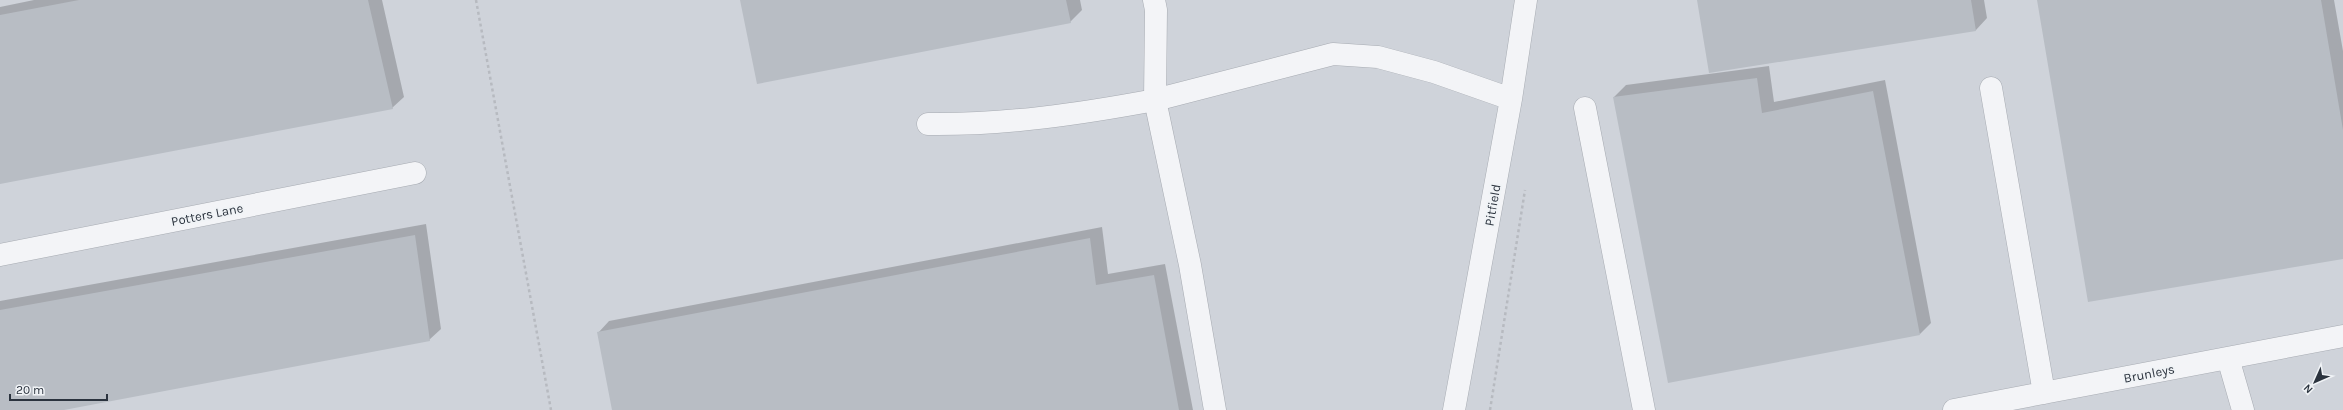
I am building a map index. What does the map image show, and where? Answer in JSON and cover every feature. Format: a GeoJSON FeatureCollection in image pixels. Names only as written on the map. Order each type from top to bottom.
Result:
{"type":"FeatureCollection","features":[{"type":"Feature","properties":{"kind":"street"},"geometry":{"type":"LineString","coordinates":[[1154,0],[1156,10],[1155,100],[1190,265],[1216,410]]}},
{"type":"Feature","properties":{"kind":"street","name":"Pitfield"},"geometry":{"type":"LineString","coordinates":[[1454,410],[1511,99],[1526,0]]}},
{"type":"Feature","properties":{"kind":"street"},"geometry":{"type":"LineString","coordinates":[[928,124],[962,124],[1029,120],[1094,112],[1155,100],[1333,54],[1378,57],[1434,72],[1511,99]]}},
{"type":"Feature","properties":{"kind":"street"},"geometry":{"type":"LineString","coordinates":[[1991,88],[2044,393]]}},
{"type":"Feature","properties":{"kind":"street"},"geometry":{"type":"LineString","coordinates":[[1585,108],[1644,410]]}},
{"type":"Feature","properties":{"kind":"street","name":"Potters Lane"},"geometry":{"type":"LineString","coordinates":[[0,255],[415,173]]}},
{"type":"Feature","properties":{"kind":"street","name":"Brunleys"},"geometry":{"type":"LineString","coordinates":[[1954,410],[2343,336]]}},
{"type":"Feature","properties":{"kind":"street"},"geometry":{"type":"LineString","coordinates":[[2228,358],[2243,410]]}},
{"type":"Feature","properties":{"kind":"path"},"geometry":{"type":"LineString","coordinates":[[476,0],[551,410]]}},
{"type":"Feature","properties":{"kind":"path"},"geometry":{"type":"LineString","coordinates":[[1490,410],[1526,186]]}},
{"type":"Feature","properties":{"kind":"shaded area"},"geometry":{"type":"Polygon","coordinates":[[[0,0],[2343,0],[2343,410],[0,410],[0,0]]]}},
{"type":"Feature","properties":{"kind":"building"},"geometry":{"type":"Polygon","coordinates":[[[79,0],[368,0],[393,109],[0,184],[0,15],[79,0]]]}},
{"type":"Feature","properties":{"kind":"building"},"geometry":{"type":"Polygon","coordinates":[[[740,0],[1066,0],[1071,23],[757,84],[740,0]]]}},
{"type":"Feature","properties":{"kind":"building"},"geometry":{"type":"Polygon","coordinates":[[[1697,0],[1971,0],[1976,31],[1709,73],[1697,0]]]}},
{"type":"Feature","properties":{"kind":"building"},"geometry":{"type":"Polygon","coordinates":[[[2037,0],[2321,0],[2343,130],[2343,259],[2088,302],[2037,0]]]}},
{"type":"Feature","properties":{"kind":"building"},"geometry":{"type":"Polygon","coordinates":[[[1757,78],[1762,113],[1873,91],[1920,335],[1668,383],[1613,97],[1757,78]]]}},
{"type":"Feature","properties":{"kind":"building"},"geometry":{"type":"Polygon","coordinates":[[[415,235],[430,341],[64,410],[0,410],[0,310],[415,235]]]}},
{"type":"Feature","properties":{"kind":"building"},"geometry":{"type":"Polygon","coordinates":[[[1090,238],[1096,285],[1154,275],[1179,410],[612,410],[597,332],[1090,238]]]}}]}
